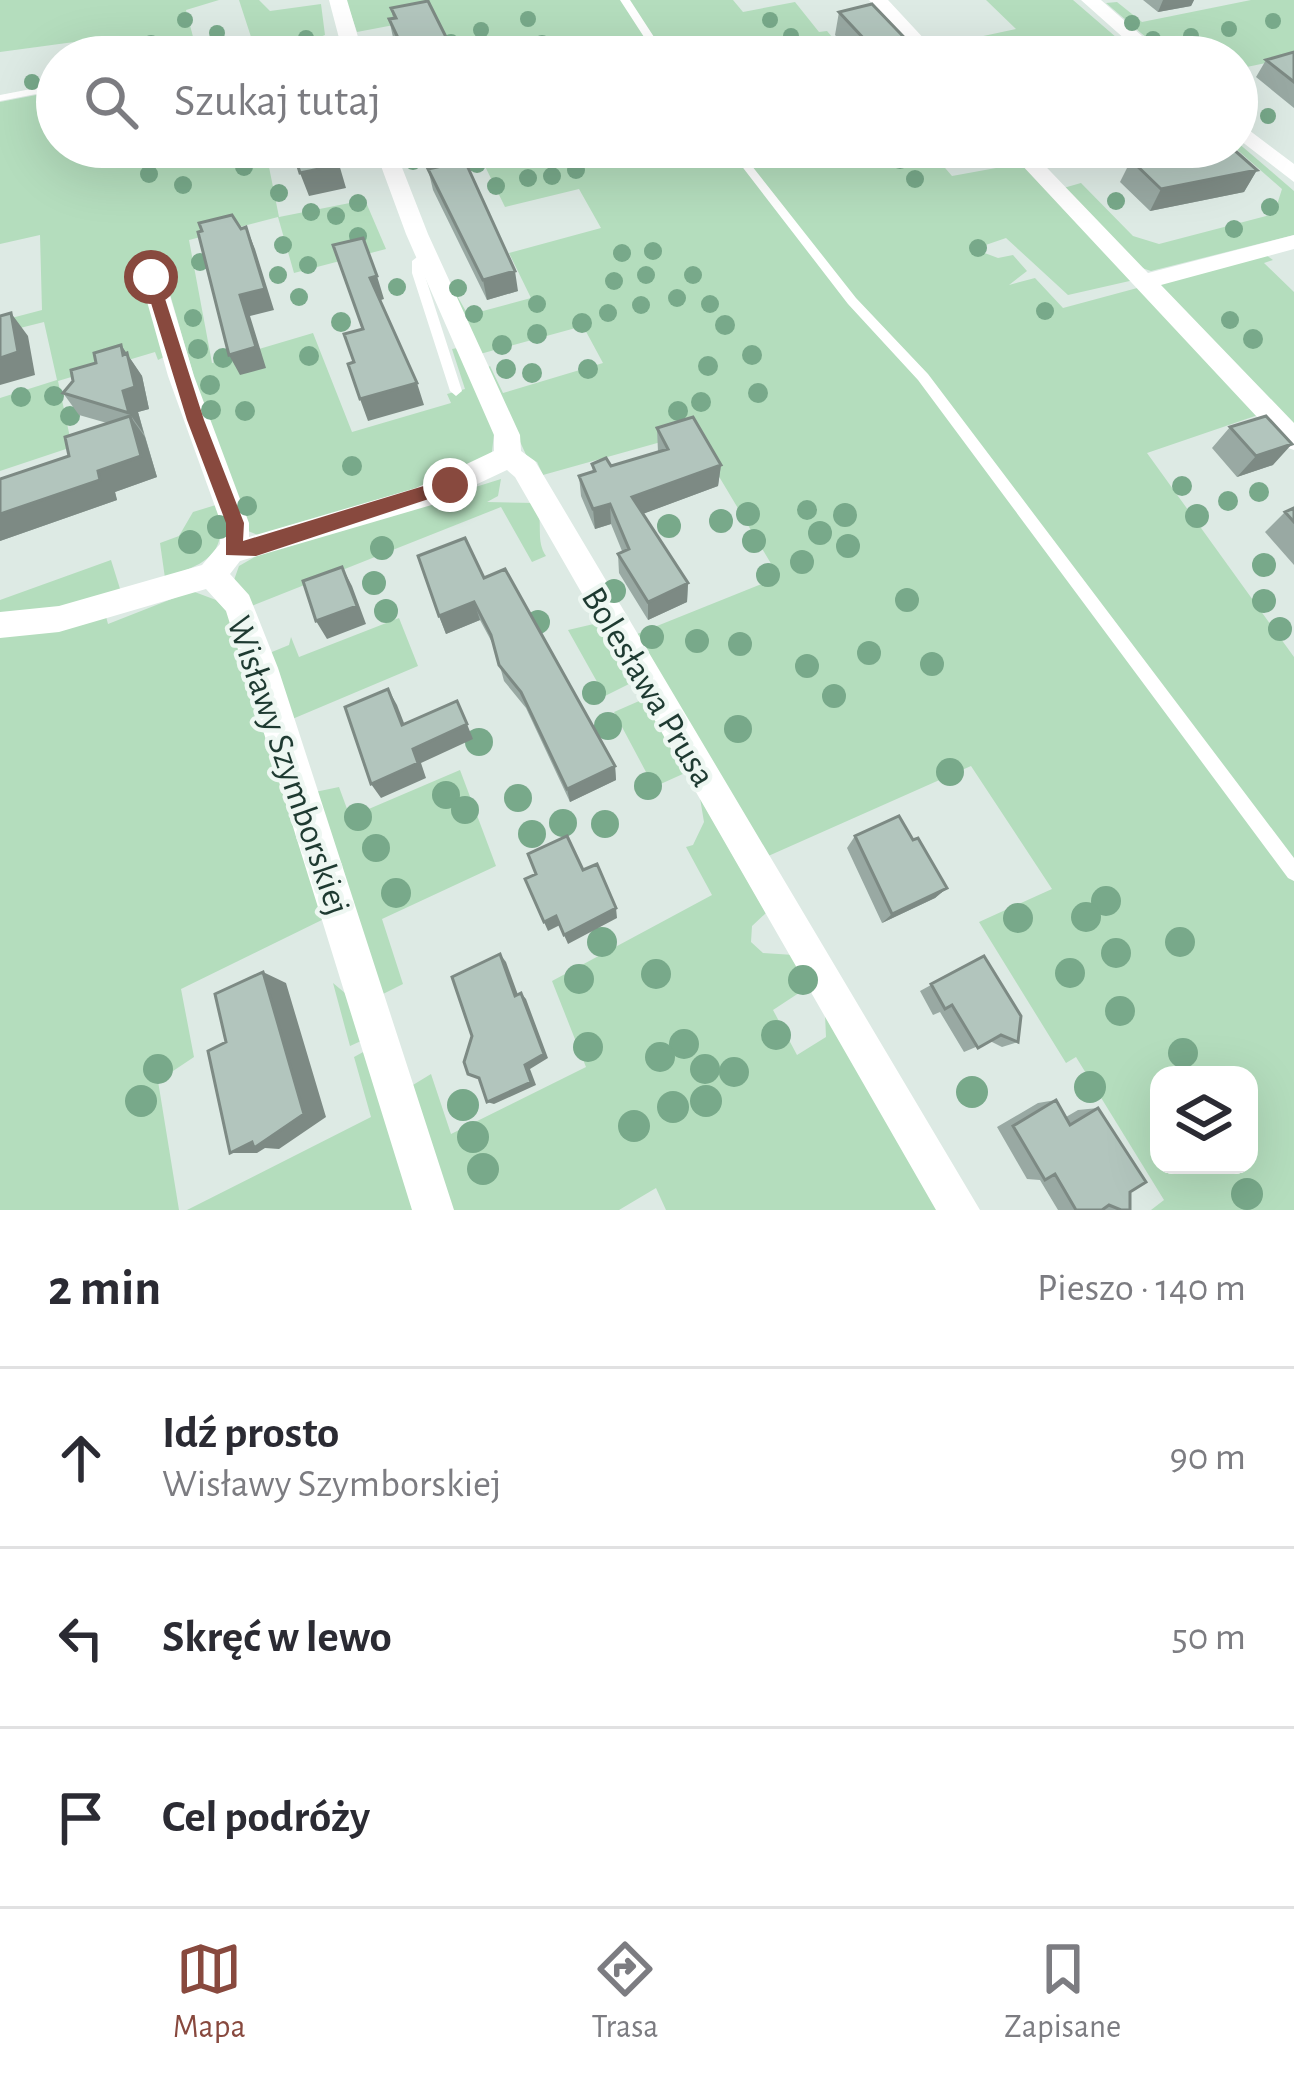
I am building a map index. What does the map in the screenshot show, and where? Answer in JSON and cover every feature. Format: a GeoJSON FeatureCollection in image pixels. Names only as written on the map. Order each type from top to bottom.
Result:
{"type":"FeatureCollection","features":[{"type":"Feature","properties":{"kind":"street"},"geometry":{"type":"LineString","coordinates":[[338,0],[348,36]]}},
{"type":"Feature","properties":{"kind":"street"},"geometry":{"type":"LineString","coordinates":[[878,0],[911,36]]}},
{"type":"Feature","properties":{"kind":"street"},"geometry":{"type":"LineString","coordinates":[[1090,0],[1132,36]]}},
{"type":"Feature","properties":{"kind":"street"},"geometry":{"type":"LineString","coordinates":[[1258,145],[1294,175]]}},
{"type":"Feature","properties":{"kind":"street","name":"Bolesława Prusa"},"geometry":{"type":"LineString","coordinates":[[392,168],[507,435],[508,456],[525,469],[959,1210]]}},
{"type":"Feature","properties":{"kind":"street"},"geometry":{"type":"LineString","coordinates":[[1035,168],[1294,440]]}},
{"type":"Feature","properties":{"kind":"street"},"geometry":{"type":"LineString","coordinates":[[1143,282],[1294,242]]}},
{"type":"Feature","properties":{"kind":"street","name":"Wisławy Szymborskiej"},"geometry":{"type":"LineString","coordinates":[[149,266],[181,376],[235,523],[222,562],[262,668],[433,1210]]}},
{"type":"Feature","properties":{"kind":"street"},"geometry":{"type":"LineString","coordinates":[[0,625],[58,619],[416,497],[489,470],[508,456]]}},
{"type":"Feature","properties":{"kind":"lane"},"geometry":{"type":"LineString","coordinates":[[625,0],[648,36]]}},
{"type":"Feature","properties":{"kind":"lane"},"geometry":{"type":"LineString","coordinates":[[0,98],[36,90]]}},
{"type":"Feature","properties":{"kind":"lane"},"geometry":{"type":"LineString","coordinates":[[747,168],[856,307],[952,414],[1294,872]]}},
{"type":"Feature","properties":{"kind":"lane"},"geometry":{"type":"LineString","coordinates":[[426,254],[418,261],[418,273],[456,391]]}},
{"type":"Feature","properties":{"kind":"green space"},"geometry":{"type":"Polygon","coordinates":[[[0,0],[219,0],[186,10],[193,36],[36,36],[36,47],[0,52],[0,0]]]}},
{"type":"Feature","properties":{"kind":"green space"},"geometry":{"type":"Polygon","coordinates":[[[239,0],[259,0],[270,11],[321,4],[325,35],[251,36],[239,0]]]}},
{"type":"Feature","properties":{"kind":"green space"},"geometry":{"type":"Polygon","coordinates":[[[346,0],[733,0],[743,12],[795,2],[819,32],[831,36],[446,36],[436,17],[357,32],[346,0]]]}},
{"type":"Feature","properties":{"kind":"green space"},"geometry":{"type":"Polygon","coordinates":[[[986,0],[1073,0],[1115,36],[983,36],[1016,29],[986,0]]]}},
{"type":"Feature","properties":{"kind":"green space"},"geometry":{"type":"Polygon","coordinates":[[[1251,0],[1294,0],[1294,57],[1258,65],[1258,36],[1144,36],[1106,3],[1117,2],[1142,22],[1251,0]]]}},
{"type":"Feature","properties":{"kind":"green space"},"geometry":{"type":"Polygon","coordinates":[[[36,95],[36,168],[269,168],[279,217],[365,200],[386,249],[294,273],[278,217],[189,240],[212,363],[313,333],[352,432],[451,403],[447,394],[465,389],[452,349],[463,347],[495,424],[492,452],[439,482],[380,503],[260,536],[248,531],[216,453],[157,256],[142,259],[142,276],[168,355],[158,360],[155,352],[58,381],[72,447],[0,471],[0,398],[57,380],[44,322],[0,333],[0,321],[42,310],[40,235],[0,244],[0,102],[36,95]]]}},
{"type":"Feature","properties":{"kind":"green space"},"geometry":{"type":"Polygon","coordinates":[[[1258,160],[1294,191],[1294,235],[1151,271],[1136,266],[1060,189],[1081,183],[1133,236],[1159,244],[1274,214],[1282,189],[1258,168],[1258,160]]]}},
{"type":"Feature","properties":{"kind":"green space"},"geometry":{"type":"Polygon","coordinates":[[[486,168],[945,168],[952,176],[1029,168],[1134,280],[1068,295],[1006,238],[974,249],[998,258],[1013,255],[1027,271],[1009,285],[1035,278],[1063,308],[1141,287],[1261,414],[1147,453],[1294,657],[1294,1210],[1151,1210],[1164,1200],[1076,1057],[1066,1063],[979,922],[1052,889],[971,766],[766,857],[632,636],[779,577],[693,433],[543,475],[537,462],[528,459],[486,368],[490,366],[503,393],[603,363],[583,326],[480,354],[437,260],[468,315],[531,298],[509,253],[601,228],[579,189],[505,207],[486,168]]]}},
{"type":"Feature","properties":{"kind":"green space"},"geometry":{"type":"Polygon","coordinates":[[[1266,255],[1273,260],[1264,263],[1294,292],[1294,433],[1157,287],[1162,281],[1266,255]]]}},
{"type":"Feature","properties":{"kind":"green space"},"geometry":{"type":"Polygon","coordinates":[[[501,479],[498,496],[487,502],[536,503],[546,556],[532,562],[501,507],[249,607],[234,580],[239,566],[258,555],[501,479]]]}},
{"type":"Feature","properties":{"kind":"green space"},"geometry":{"type":"Polygon","coordinates":[[[219,504],[220,534],[212,554],[165,578],[160,543],[179,536],[193,512],[219,504]]]}},
{"type":"Feature","properties":{"kind":"green space"},"geometry":{"type":"Polygon","coordinates":[[[111,560],[121,592],[74,607],[0,614],[0,600],[111,560]]]}},
{"type":"Feature","properties":{"kind":"green space"},"geometry":{"type":"Polygon","coordinates":[[[192,591],[216,600],[227,611],[330,916],[181,989],[194,1057],[158,1081],[179,1210],[0,1210],[0,634],[105,613],[108,624],[192,591]]]}},
{"type":"Feature","properties":{"kind":"green space"},"geometry":{"type":"Polygon","coordinates":[[[399,618],[418,666],[290,720],[267,654],[289,645],[291,637],[299,657],[399,618]]]}},
{"type":"Feature","properties":{"kind":"green space"},"geometry":{"type":"Polygon","coordinates":[[[605,625],[633,682],[605,696],[568,630],[605,625]]]}},
{"type":"Feature","properties":{"kind":"green space"},"geometry":{"type":"Polygon","coordinates":[[[646,698],[685,773],[654,787],[614,712],[646,698]]]}},
{"type":"Feature","properties":{"kind":"green space"},"geometry":{"type":"Polygon","coordinates":[[[460,770],[496,866],[382,919],[403,984],[379,996],[315,792],[339,787],[350,817],[460,770]]]}},
{"type":"Feature","properties":{"kind":"green space"},"geometry":{"type":"Polygon","coordinates":[[[700,798],[766,913],[752,926],[751,942],[763,953],[794,955],[808,987],[773,1010],[797,1055],[826,1037],[825,1014],[948,1210],[666,1210],[656,1188],[619,1210],[447,1210],[408,1088],[431,1074],[451,1134],[586,1067],[552,981],[712,895],[686,847],[693,845],[704,822],[700,798]]]}},
{"type":"Feature","properties":{"kind":"green space"},"geometry":{"type":"Polygon","coordinates":[[[333,983],[351,998],[420,1210],[187,1210],[371,1117],[354,1057],[365,1051],[361,1041],[350,1046],[333,983]]]}},
{"type":"Feature","properties":{"kind":"building"},"geometry":{"type":"Polygon","coordinates":[[[428,1],[446,36],[397,36],[389,19],[396,18],[391,8],[428,1]]]}},
{"type":"Feature","properties":{"kind":"building"},"geometry":{"type":"Polygon","coordinates":[[[872,4],[903,36],[861,36],[839,12],[872,4]]]}},
{"type":"Feature","properties":{"kind":"building"},"geometry":{"type":"Polygon","coordinates":[[[1294,52],[1294,82],[1266,60],[1294,52]]]}},
{"type":"Feature","properties":{"kind":"building"},"geometry":{"type":"Polygon","coordinates":[[[468,168],[515,271],[483,280],[428,169],[468,168]]]}},
{"type":"Feature","properties":{"kind":"building"},"geometry":{"type":"Polygon","coordinates":[[[1139,168],[1257,170],[1161,189],[1139,168]]]}},
{"type":"Feature","properties":{"kind":"building"},"geometry":{"type":"Polygon","coordinates":[[[232,215],[241,229],[246,227],[265,289],[240,295],[256,347],[229,355],[198,232],[202,231],[199,223],[232,215]]]}},
{"type":"Feature","properties":{"kind":"building"},"geometry":{"type":"Polygon","coordinates":[[[363,238],[377,276],[370,278],[417,383],[360,399],[344,334],[363,329],[333,245],[363,238]]]}},
{"type":"Feature","properties":{"kind":"building"},"geometry":{"type":"Polygon","coordinates":[[[11,313],[18,352],[0,358],[0,316],[11,313]]]}},
{"type":"Feature","properties":{"kind":"building"},"geometry":{"type":"Polygon","coordinates":[[[121,345],[135,387],[123,391],[129,413],[63,393],[73,381],[71,370],[96,363],[94,353],[121,345]]]}},
{"type":"Feature","properties":{"kind":"building"},"geometry":{"type":"Polygon","coordinates":[[[130,416],[141,456],[98,471],[100,480],[0,514],[0,479],[69,456],[65,437],[130,416]]]}},
{"type":"Feature","properties":{"kind":"building"},"geometry":{"type":"Polygon","coordinates":[[[1266,416],[1292,444],[1256,456],[1230,427],[1266,416]]]}},
{"type":"Feature","properties":{"kind":"building"},"geometry":{"type":"Polygon","coordinates":[[[693,417],[721,465],[632,497],[688,583],[648,602],[618,554],[629,549],[610,504],[593,509],[579,476],[595,471],[592,464],[606,458],[611,466],[668,449],[657,428],[693,417]]]}},
{"type":"Feature","properties":{"kind":"building"},"geometry":{"type":"Polygon","coordinates":[[[465,538],[484,578],[505,569],[615,766],[567,789],[521,692],[499,665],[491,635],[474,602],[439,616],[418,556],[465,538]]]}},
{"type":"Feature","properties":{"kind":"building"},"geometry":{"type":"Polygon","coordinates":[[[342,567],[357,606],[316,621],[303,581],[342,567]]]}},
{"type":"Feature","properties":{"kind":"building"},"geometry":{"type":"Polygon","coordinates":[[[388,689],[402,725],[457,701],[467,724],[413,749],[418,763],[371,784],[345,707],[388,689]]]}},
{"type":"Feature","properties":{"kind":"building"},"geometry":{"type":"Polygon","coordinates":[[[899,816],[913,840],[918,838],[947,888],[892,914],[855,836],[899,816]]]}},
{"type":"Feature","properties":{"kind":"building"},"geometry":{"type":"Polygon","coordinates":[[[567,836],[583,870],[597,864],[616,908],[564,935],[556,916],[544,922],[525,879],[536,874],[528,854],[567,836]]]}},
{"type":"Feature","properties":{"kind":"building"},"geometry":{"type":"Polygon","coordinates":[[[500,954],[544,1054],[525,1065],[531,1082],[487,1102],[479,1078],[468,1074],[464,1062],[472,1036],[452,977],[500,954]]]}},
{"type":"Feature","properties":{"kind":"building"},"geometry":{"type":"Polygon","coordinates":[[[984,956],[1021,1016],[1018,1042],[1001,1035],[978,1048],[952,1005],[945,1009],[931,984],[984,956]]]}},
{"type":"Feature","properties":{"kind":"building"},"geometry":{"type":"Polygon","coordinates":[[[263,972],[304,1114],[254,1148],[252,1142],[230,1153],[208,1051],[226,1042],[215,994],[263,972]]]}},
{"type":"Feature","properties":{"kind":"building"},"geometry":{"type":"Polygon","coordinates":[[[1056,1100],[1070,1125],[1098,1108],[1146,1182],[1130,1192],[1130,1210],[1109,1205],[1102,1210],[1076,1210],[1055,1174],[1045,1180],[1013,1126],[1056,1100]]]}},
{"type":"Feature","properties":{"kind":"route"},"geometry":{"type":"LineString","coordinates":[[151,277],[196,420],[235,523],[232,550],[256,548],[450,485]]}}]}
